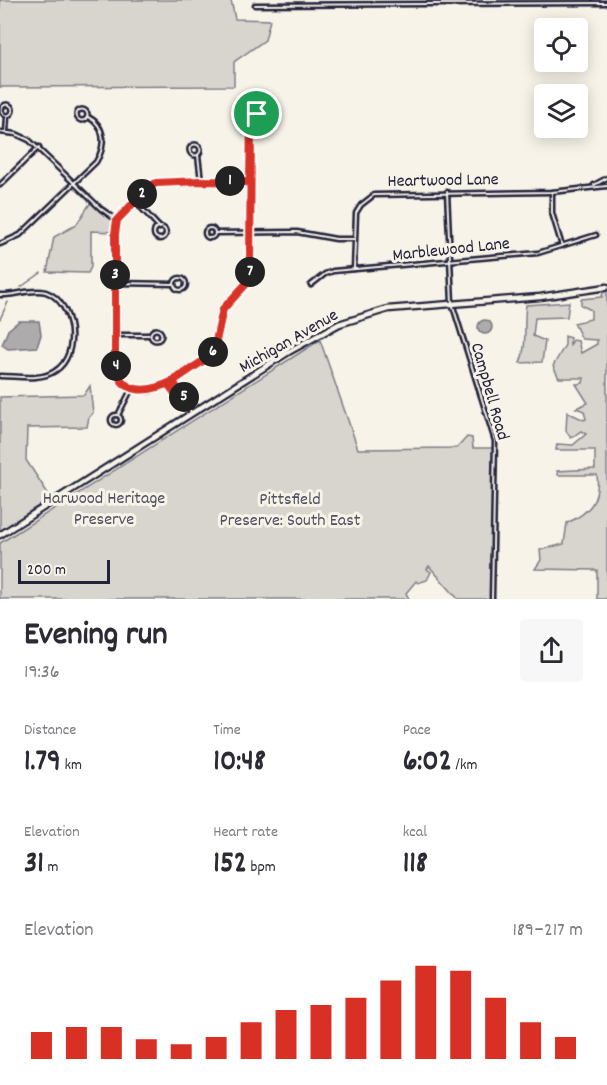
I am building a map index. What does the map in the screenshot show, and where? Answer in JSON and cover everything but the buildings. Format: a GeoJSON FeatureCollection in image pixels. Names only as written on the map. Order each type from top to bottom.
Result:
{"type":"FeatureCollection","features":[{"type":"Feature","properties":{"kind":"highway","name":"Michigan Avenue"},"geometry":{"type":"LineString","coordinates":[[0,535],[307,340],[339,324],[388,309],[540,297],[607,287]]}},
{"type":"Feature","properties":{"kind":"street"},"geometry":{"type":"LineString","coordinates":[[255,5],[431,2],[607,3]]}},
{"type":"Feature","properties":{"kind":"street"},"geometry":{"type":"LineString","coordinates":[[6,132],[7,116]]}},
{"type":"Feature","properties":{"kind":"street"},"geometry":{"type":"LineString","coordinates":[[0,244],[20,236],[96,162],[103,149],[103,136],[99,126],[88,117]]}},
{"type":"Feature","properties":{"kind":"street"},"geometry":{"type":"LineString","coordinates":[[250,182],[156,183],[117,220],[116,368],[122,380],[132,388],[150,391],[168,384],[206,359],[214,350],[223,309],[249,278],[251,120]]}},
{"type":"Feature","properties":{"kind":"street"},"geometry":{"type":"LineString","coordinates":[[0,132],[23,136],[39,147],[101,209],[117,220]]}},
{"type":"Feature","properties":{"kind":"street"},"geometry":{"type":"LineString","coordinates":[[0,185],[39,147]]}},
{"type":"Feature","properties":{"kind":"street"},"geometry":{"type":"LineString","coordinates":[[198,155],[201,181]]}},
{"type":"Feature","properties":{"kind":"street","name":"Heartwood Lane"},"geometry":{"type":"LineString","coordinates":[[594,185],[607,178]]}},
{"type":"Feature","properties":{"kind":"street","name":"Heartwood Lane"},"geometry":{"type":"LineString","coordinates":[[354,269],[356,213],[361,205],[374,195],[552,192],[594,185],[607,186]]}},
{"type":"Feature","properties":{"kind":"street","name":"Campbell Road"},"geometry":{"type":"LineString","coordinates":[[447,192],[452,303],[494,437],[492,599]]}},
{"type":"Feature","properties":{"kind":"street"},"geometry":{"type":"LineString","coordinates":[[552,192],[552,213],[562,246]]}},
{"type":"Feature","properties":{"kind":"street"},"geometry":{"type":"LineString","coordinates":[[135,201],[160,228]]}},
{"type":"Feature","properties":{"kind":"street"},"geometry":{"type":"LineString","coordinates":[[215,233],[297,232],[336,239],[354,239]]}},
{"type":"Feature","properties":{"kind":"street","name":"Marblewood Lane"},"geometry":{"type":"LineString","coordinates":[[311,285],[325,274],[354,269],[538,253],[596,236]]}},
{"type":"Feature","properties":{"kind":"street"},"geometry":{"type":"LineString","coordinates":[[115,283],[174,284]]}},
{"type":"Feature","properties":{"kind":"street"},"geometry":{"type":"LineString","coordinates":[[0,295],[38,291],[55,296],[66,308],[70,326],[66,359],[56,371],[36,376],[0,376]]}},
{"type":"Feature","properties":{"kind":"street"},"geometry":{"type":"LineString","coordinates":[[116,335],[150,335]]}},
{"type":"Feature","properties":{"kind":"street"},"geometry":{"type":"LineString","coordinates":[[173,381],[192,413]]}},
{"type":"Feature","properties":{"kind":"street"},"geometry":{"type":"LineString","coordinates":[[168,384],[182,403],[186,404]]}},
{"type":"Feature","properties":{"kind":"street"},"geometry":{"type":"LineString","coordinates":[[118,415],[132,388]]}},
{"type":"Feature","properties":{"kind":"green space"},"geometry":{"type":"Polygon","coordinates":[[[0,0],[231,0],[235,19],[270,20],[265,40],[234,62],[234,86],[0,87],[0,0]]]}},
{"type":"Feature","properties":{"kind":"green space"},"geometry":{"type":"Polygon","coordinates":[[[91,202],[114,221],[113,232],[91,231],[91,267],[88,273],[47,272],[54,237],[76,225],[91,202]]]}},
{"type":"Feature","properties":{"kind":"green space"},"geometry":{"type":"Polygon","coordinates":[[[603,292],[607,292],[607,599],[597,599],[597,570],[535,569],[541,560],[540,550],[564,544],[567,523],[587,510],[597,492],[597,475],[558,475],[557,471],[595,469],[595,450],[556,450],[557,444],[573,445],[586,434],[581,431],[571,438],[566,431],[567,412],[584,420],[586,419],[584,411],[576,408],[588,403],[576,384],[583,383],[584,378],[559,378],[553,366],[565,345],[565,336],[570,338],[570,345],[573,340],[578,341],[581,353],[597,344],[597,340],[582,339],[574,323],[591,319],[591,310],[581,305],[581,299],[602,297],[603,292]]]}},
{"type":"Feature","properties":{"kind":"green space"},"geometry":{"type":"Polygon","coordinates":[[[569,302],[567,317],[535,318],[533,336],[545,341],[542,362],[520,363],[524,349],[526,305],[569,302]]]}},
{"type":"Feature","properties":{"kind":"green space","name":"Pittsfield Preserve: South East"},"geometry":{"type":"Polygon","coordinates":[[[320,340],[358,449],[457,448],[467,437],[472,438],[473,448],[493,448],[490,599],[458,599],[429,566],[427,569],[431,572],[427,580],[418,583],[416,581],[406,593],[409,599],[0,599],[0,543],[320,340]]]}},
{"type":"Feature","properties":{"kind":"green space"},"geometry":{"type":"Polygon","coordinates":[[[90,386],[93,413],[89,417],[87,427],[27,428],[26,460],[51,498],[0,531],[0,397],[84,395],[90,386]]]}},
{"type":"Feature","properties":{"kind":"shaded area"},"geometry":{"type":"Polygon","coordinates":[[[482,320],[488,320],[492,327],[488,334],[482,334],[478,330],[478,324],[482,320]]]}},
{"type":"Feature","properties":{"kind":"shaded area"},"geometry":{"type":"Polygon","coordinates":[[[19,321],[39,321],[41,335],[37,347],[8,349],[2,345],[8,330],[19,321]]]}},
{"type":"Feature","properties":{"kind":"waterway"},"geometry":{"type":"LineString","coordinates":[[21,287],[41,273]]}},
{"type":"Feature","properties":{"kind":"waterway"},"geometry":{"type":"LineString","coordinates":[[0,319],[8,302]]}},
{"type":"Feature","properties":{"kind":"route"},"geometry":{"type":"LineString","coordinates":[[257,114],[251,120],[250,182],[156,183],[149,187],[117,220],[115,234],[115,362],[122,380],[132,388],[150,391],[173,381],[186,400],[186,404],[182,403],[168,384],[173,381],[206,359],[214,350],[219,317],[223,309],[247,283],[250,274],[251,120],[246,114],[247,110],[252,108],[257,114]]}},
{"type":"Feature","properties":{"kind":"park label","name":"Harwood Heritage Preserve"},"geometry":{"type":"Point","coordinates":[104,507]}}]}
